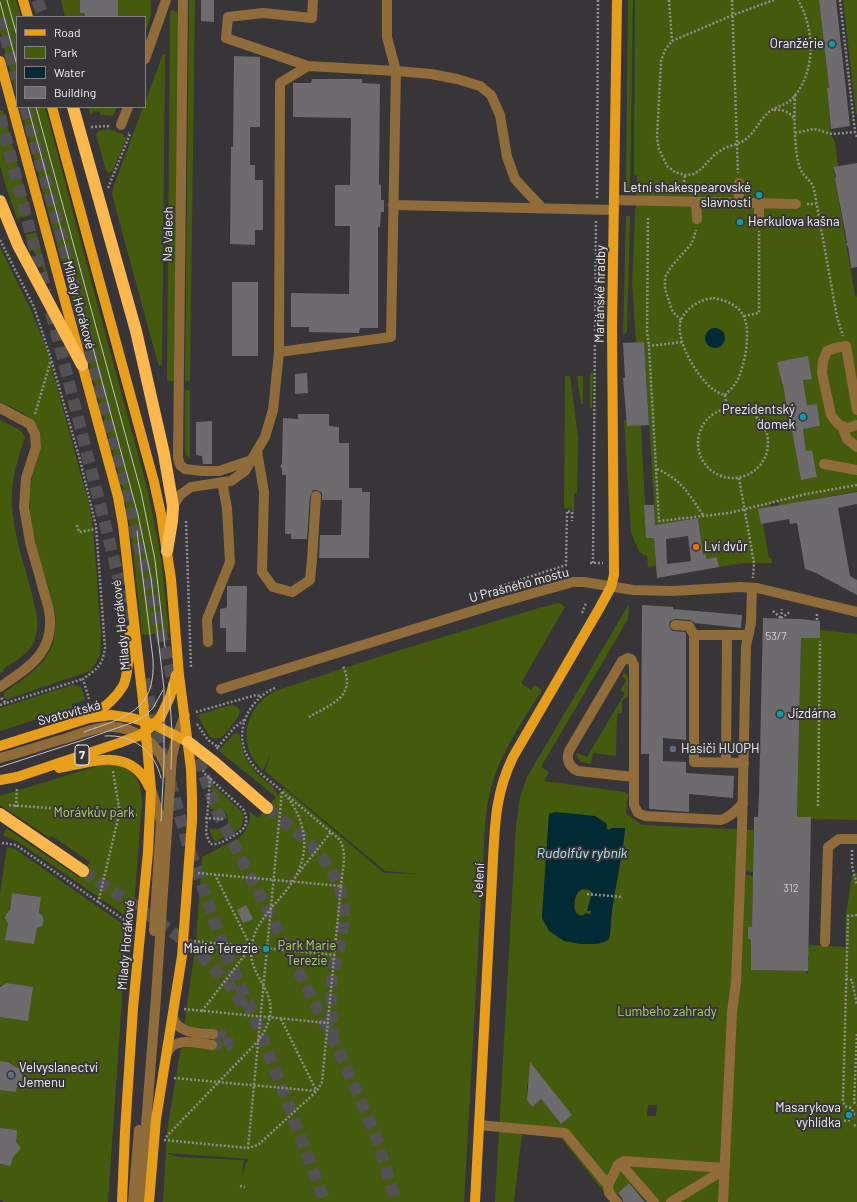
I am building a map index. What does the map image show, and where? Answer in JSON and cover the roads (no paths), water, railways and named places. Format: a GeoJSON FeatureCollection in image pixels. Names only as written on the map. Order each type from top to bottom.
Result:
{"type":"FeatureCollection","features":[{"type":"Feature","properties":{"kind":"highway"},"geometry":{"type":"LineString","coordinates":[[74,108],[143,360],[164,454],[173,506],[167,551]]}},
{"type":"Feature","properties":{"kind":"highway"},"geometry":{"type":"LineString","coordinates":[[0,201],[18,245],[82,365]]}},
{"type":"Feature","properties":{"kind":"highway"},"geometry":{"type":"LineString","coordinates":[[188,742],[214,762],[267,808]]}},
{"type":"Feature","properties":{"kind":"highway"},"geometry":{"type":"LineString","coordinates":[[0,814],[83,871]]}},
{"type":"Feature","properties":{"kind":"main road"},"geometry":{"type":"LineString","coordinates":[[23,0],[28,16]]}},
{"type":"Feature","properties":{"kind":"main road","name":"Mariánské hradby"},"geometry":{"type":"LineString","coordinates":[[611,587],[614,568],[612,363],[617,0]]}},
{"type":"Feature","properties":{"kind":"main road","name":"Milady Horákové"},"geometry":{"type":"LineString","coordinates":[[0,61],[118,497],[123,525],[146,730],[151,790],[148,852],[133,1008],[122,1202]]}},
{"type":"Feature","properties":{"kind":"main road","name":"Milady Horákové"},"geometry":{"type":"LineString","coordinates":[[52,108],[154,482],[171,579],[177,657],[190,714],[188,742],[192,775],[192,821],[182,956],[156,1119],[149,1202]]}},
{"type":"Feature","properties":{"kind":"main road","name":"Jelení"},"geometry":{"type":"LineString","coordinates":[[475,1202],[494,844],[499,797],[509,767],[520,744],[611,587]]}},
{"type":"Feature","properties":{"kind":"main road"},"geometry":{"type":"LineString","coordinates":[[89,718],[109,704],[124,685],[132,606]]}},
{"type":"Feature","properties":{"kind":"main road"},"geometry":{"type":"LineString","coordinates":[[146,730],[160,718],[170,698],[176,675],[177,657]]}},
{"type":"Feature","properties":{"kind":"main road","name":"Svatovítská"},"geometry":{"type":"LineString","coordinates":[[0,746],[89,718],[104,716],[119,716],[146,730],[177,736],[188,742]]}},
{"type":"Feature","properties":{"kind":"main road","name":"7"},"geometry":{"type":"LineString","coordinates":[[0,780],[18,776],[119,743],[146,730]]}},
{"type":"Feature","properties":{"kind":"main road"},"geometry":{"type":"LineString","coordinates":[[18,776],[114,759],[133,766],[142,774],[151,790]]}},
{"type":"Feature","properties":{"kind":"street"},"geometry":{"type":"LineString","coordinates":[[146,56],[165,3],[179,0]]}},
{"type":"Feature","properties":{"kind":"street","name":"Na Valech"},"geometry":{"type":"LineString","coordinates":[[183,0],[178,458],[182,467],[185,469],[219,471],[255,456]]}},
{"type":"Feature","properties":{"kind":"street"},"geometry":{"type":"LineString","coordinates":[[314,0],[312,18],[264,13],[228,17],[226,38],[308,66],[431,74],[457,79],[480,86],[491,95],[500,115],[507,157],[515,179],[542,208]]}},
{"type":"Feature","properties":{"kind":"street"},"geometry":{"type":"LineString","coordinates":[[279,352],[391,338],[396,71],[387,37],[387,0]]}},
{"type":"Feature","properties":{"kind":"street"},"geometry":{"type":"LineString","coordinates":[[173,506],[180,495],[191,487],[231,481],[244,471],[255,456],[265,437],[273,410],[279,352],[280,83],[308,66]]}},
{"type":"Feature","properties":{"kind":"street"},"geometry":{"type":"LineString","coordinates":[[121,125],[128,108]]}},
{"type":"Feature","properties":{"kind":"street"},"geometry":{"type":"LineString","coordinates":[[739,183],[739,202]]}},
{"type":"Feature","properties":{"kind":"street"},"geometry":{"type":"LineString","coordinates":[[393,205],[596,210],[638,200],[796,204]]}},
{"type":"Feature","properties":{"kind":"street"},"geometry":{"type":"LineString","coordinates":[[696,202],[696,219]]}},
{"type":"Feature","properties":{"kind":"street"},"geometry":{"type":"LineString","coordinates":[[759,203],[759,222]]}},
{"type":"Feature","properties":{"kind":"street"},"geometry":{"type":"LineString","coordinates":[[857,410],[846,346],[827,351],[822,373],[831,415],[838,424],[847,428],[857,425]]}},
{"type":"Feature","properties":{"kind":"street"},"geometry":{"type":"LineString","coordinates":[[0,408],[30,424],[35,434],[36,447],[26,478],[24,506],[30,542],[49,610],[50,630],[45,647],[40,656],[0,687]]}},
{"type":"Feature","properties":{"kind":"street"},"geometry":{"type":"LineString","coordinates":[[842,426],[847,439],[857,447]]}},
{"type":"Feature","properties":{"kind":"street"},"geometry":{"type":"LineString","coordinates":[[255,456],[264,492],[262,572],[273,587],[292,592],[310,580],[316,496]]}},
{"type":"Feature","properties":{"kind":"street"},"geometry":{"type":"LineString","coordinates":[[824,464],[857,470]]}},
{"type":"Feature","properties":{"kind":"street"},"geometry":{"type":"LineString","coordinates":[[208,642],[208,619],[230,562],[228,508],[222,482]]}},
{"type":"Feature","properties":{"kind":"street","name":"U Prašného mostu"},"geometry":{"type":"LineString","coordinates":[[221,689],[568,583],[584,582],[628,590],[752,588],[857,612]]}},
{"type":"Feature","properties":{"kind":"street"},"geometry":{"type":"LineString","coordinates":[[722,1202],[725,1168],[732,1012],[736,974],[743,803],[746,646],[751,623],[752,588]]}},
{"type":"Feature","properties":{"kind":"street"},"geometry":{"type":"LineString","coordinates":[[675,625],[689,626],[694,635],[694,762],[744,763]]}},
{"type":"Feature","properties":{"kind":"street"},"geometry":{"type":"LineString","coordinates":[[694,635],[748,635]]}},
{"type":"Feature","properties":{"kind":"street"},"geometry":{"type":"LineString","coordinates":[[726,763],[727,635]]}},
{"type":"Feature","properties":{"kind":"street"},"geometry":{"type":"LineString","coordinates":[[634,778],[578,771],[568,764],[569,751],[622,661],[628,658],[631,659],[634,665],[635,810],[645,816],[721,820],[732,815],[743,803]]}},
{"type":"Feature","properties":{"kind":"street"},"geometry":{"type":"LineString","coordinates":[[140,1202],[156,997],[172,756],[177,736],[190,714]]}},
{"type":"Feature","properties":{"kind":"street"},"geometry":{"type":"LineString","coordinates":[[0,758],[98,729],[119,728],[128,730],[146,730],[167,767],[170,786],[170,800]]}},
{"type":"Feature","properties":{"kind":"street"},"geometry":{"type":"LineString","coordinates":[[133,1202],[150,989],[161,821],[151,790]]}},
{"type":"Feature","properties":{"kind":"street"},"geometry":{"type":"LineString","coordinates":[[826,942],[828,847],[838,839],[854,839]]}},
{"type":"Feature","properties":{"kind":"street"},"geometry":{"type":"LineString","coordinates":[[173,1018],[176,1024],[185,1031],[213,1034]]}},
{"type":"Feature","properties":{"kind":"street"},"geometry":{"type":"LineString","coordinates":[[167,1053],[172,1046],[178,1042],[212,1045]]}},
{"type":"Feature","properties":{"kind":"street"},"geometry":{"type":"LineString","coordinates":[[479,1126],[565,1133],[608,1185],[609,1193],[617,1202]]}},
{"type":"Feature","properties":{"kind":"street"},"geometry":{"type":"LineString","coordinates":[[608,1185],[620,1163],[624,1161],[725,1168]]}},
{"type":"Feature","properties":{"kind":"street"},"geometry":{"type":"LineString","coordinates":[[620,1163],[654,1202]]}},
{"type":"Feature","properties":{"kind":"street"},"geometry":{"type":"LineString","coordinates":[[671,1202],[720,1173],[725,1168]]}},
{"type":"Feature","properties":{"kind":"water"},"geometry":{"type":"Polygon","coordinates":[[[711,328],[719,328],[725,334],[725,342],[719,348],[711,348],[705,342],[705,334],[711,328]]]}},
{"type":"Feature","properties":{"kind":"water","name":"Rudolfův rybník"},"geometry":{"type":"Polygon","coordinates":[[[555,812],[595,816],[606,823],[607,829],[625,828],[622,855],[612,908],[610,935],[608,940],[597,944],[581,944],[564,941],[549,931],[542,918],[549,814],[555,812]],[[582,889],[577,894],[574,904],[577,914],[582,916],[586,913],[591,914],[591,911],[587,911],[591,896],[593,896],[593,893],[590,890],[582,889]]]}},
{"type":"Feature","properties":{"kind":"tunnel"},"geometry":{"type":"LineString","coordinates":[[37,0],[44,16]]}},
{"type":"Feature","properties":{"kind":"tunnel"},"geometry":{"type":"LineString","coordinates":[[0,18],[16,75]]}},
{"type":"Feature","properties":{"kind":"tunnel"},"geometry":{"type":"LineString","coordinates":[[25,108],[62,239],[175,689]]}},
{"type":"Feature","properties":{"kind":"tunnel"},"geometry":{"type":"LineString","coordinates":[[0,116],[46,292]]}},
{"type":"Feature","properties":{"kind":"tunnel"},"geometry":{"type":"LineString","coordinates":[[51,312],[132,630]]}},
{"type":"Feature","properties":{"kind":"tunnel"},"geometry":{"type":"LineString","coordinates":[[144,679],[164,762]]}},
{"type":"Feature","properties":{"kind":"tunnel"},"geometry":{"type":"LineString","coordinates":[[192,742],[217,811],[338,1049],[376,1136],[396,1202]]}},
{"type":"Feature","properties":{"kind":"tunnel"},"geometry":{"type":"LineString","coordinates":[[170,781],[187,842],[224,948],[263,1038],[325,1202]]}},
{"type":"Feature","properties":{"kind":"tunnel"},"geometry":{"type":"LineString","coordinates":[[267,808],[300,835],[326,863],[336,879],[342,897],[344,917],[331,989],[331,1011],[334,1034]]}},
{"type":"Feature","properties":{"kind":"tunnel"},"geometry":{"type":"LineString","coordinates":[[83,871],[150,916],[192,948],[229,985],[244,1007]]}},
{"type":"Feature","properties":{"kind":"tunnel"},"geometry":{"type":"LineString","coordinates":[[212,1045],[228,1046],[229,1035],[213,1034]]}},
{"type":"Feature","properties":{"kind":"tram line"},"geometry":{"type":"LineString","coordinates":[[7,0],[16,32]]}},
{"type":"Feature","properties":{"kind":"tram line"},"geometry":{"type":"LineString","coordinates":[[0,2],[16,61]]}},
{"type":"Feature","properties":{"kind":"tram line"},"geometry":{"type":"LineString","coordinates":[[28,108],[138,515],[151,578],[164,689],[164,762],[161,821]]}},
{"type":"Feature","properties":{"kind":"tram line"},"geometry":{"type":"LineString","coordinates":[[36,108],[141,492],[155,560],[165,647]]}},
{"type":"Feature","properties":{"kind":"tram line"},"geometry":{"type":"LineString","coordinates":[[84,732],[113,722],[135,709],[144,701],[153,676],[153,659],[137,531]]}},
{"type":"Feature","properties":{"kind":"tram line"},"geometry":{"type":"LineString","coordinates":[[169,683],[172,733],[171,769]]}},
{"type":"Feature","properties":{"kind":"tram line"},"geometry":{"type":"LineString","coordinates":[[0,767],[134,722],[145,716],[153,708],[163,690]]}},
{"type":"Feature","properties":{"kind":"tram line"},"geometry":{"type":"LineString","coordinates":[[105,736],[125,738],[141,746],[154,760],[161,778]]}},
{"type":"Feature","properties":{"kind":"place","name":"Oranžérie"},"geometry":{"type":"Point","coordinates":[832,44]}},
{"type":"Feature","properties":{"kind":"place","name":"Letní shakespearovské slavnosti"},"geometry":{"type":"Point","coordinates":[759,195]}},
{"type":"Feature","properties":{"kind":"place","name":"Herkulova kašna"},"geometry":{"type":"Point","coordinates":[740,222]}},
{"type":"Feature","properties":{"kind":"place","name":"Prezidentský domek"},"geometry":{"type":"Point","coordinates":[803,417]}},
{"type":"Feature","properties":{"kind":"place","name":"Lví dvůr"},"geometry":{"type":"Point","coordinates":[696,547]}},
{"type":"Feature","properties":{"kind":"place","name":"Jízdárna"},"geometry":{"type":"Point","coordinates":[780,714]}},
{"type":"Feature","properties":{"kind":"place","name":"Hasiči HUOPH"},"geometry":{"type":"Point","coordinates":[673,749]}},
{"type":"Feature","properties":{"kind":"place","name":"Marie Terezie"},"geometry":{"type":"Point","coordinates":[266,949]}},
{"type":"Feature","properties":{"kind":"place","name":"Velvyslanectví Jemenu"},"geometry":{"type":"Point","coordinates":[11,1075]}},
{"type":"Feature","properties":{"kind":"place","name":"Masarykova vyhlídka"},"geometry":{"type":"Point","coordinates":[849,1115]}},
{"type":"Feature","properties":{"kind":"park label","name":"Morávkův park"},"geometry":{"type":"Point","coordinates":[94,813]}},
{"type":"Feature","properties":{"kind":"park label","name":"Park Marie Terezie"},"geometry":{"type":"Point","coordinates":[307,954]}},
{"type":"Feature","properties":{"kind":"park label","name":"Lumbeho zahrady"},"geometry":{"type":"Point","coordinates":[667,1012]}}]}
